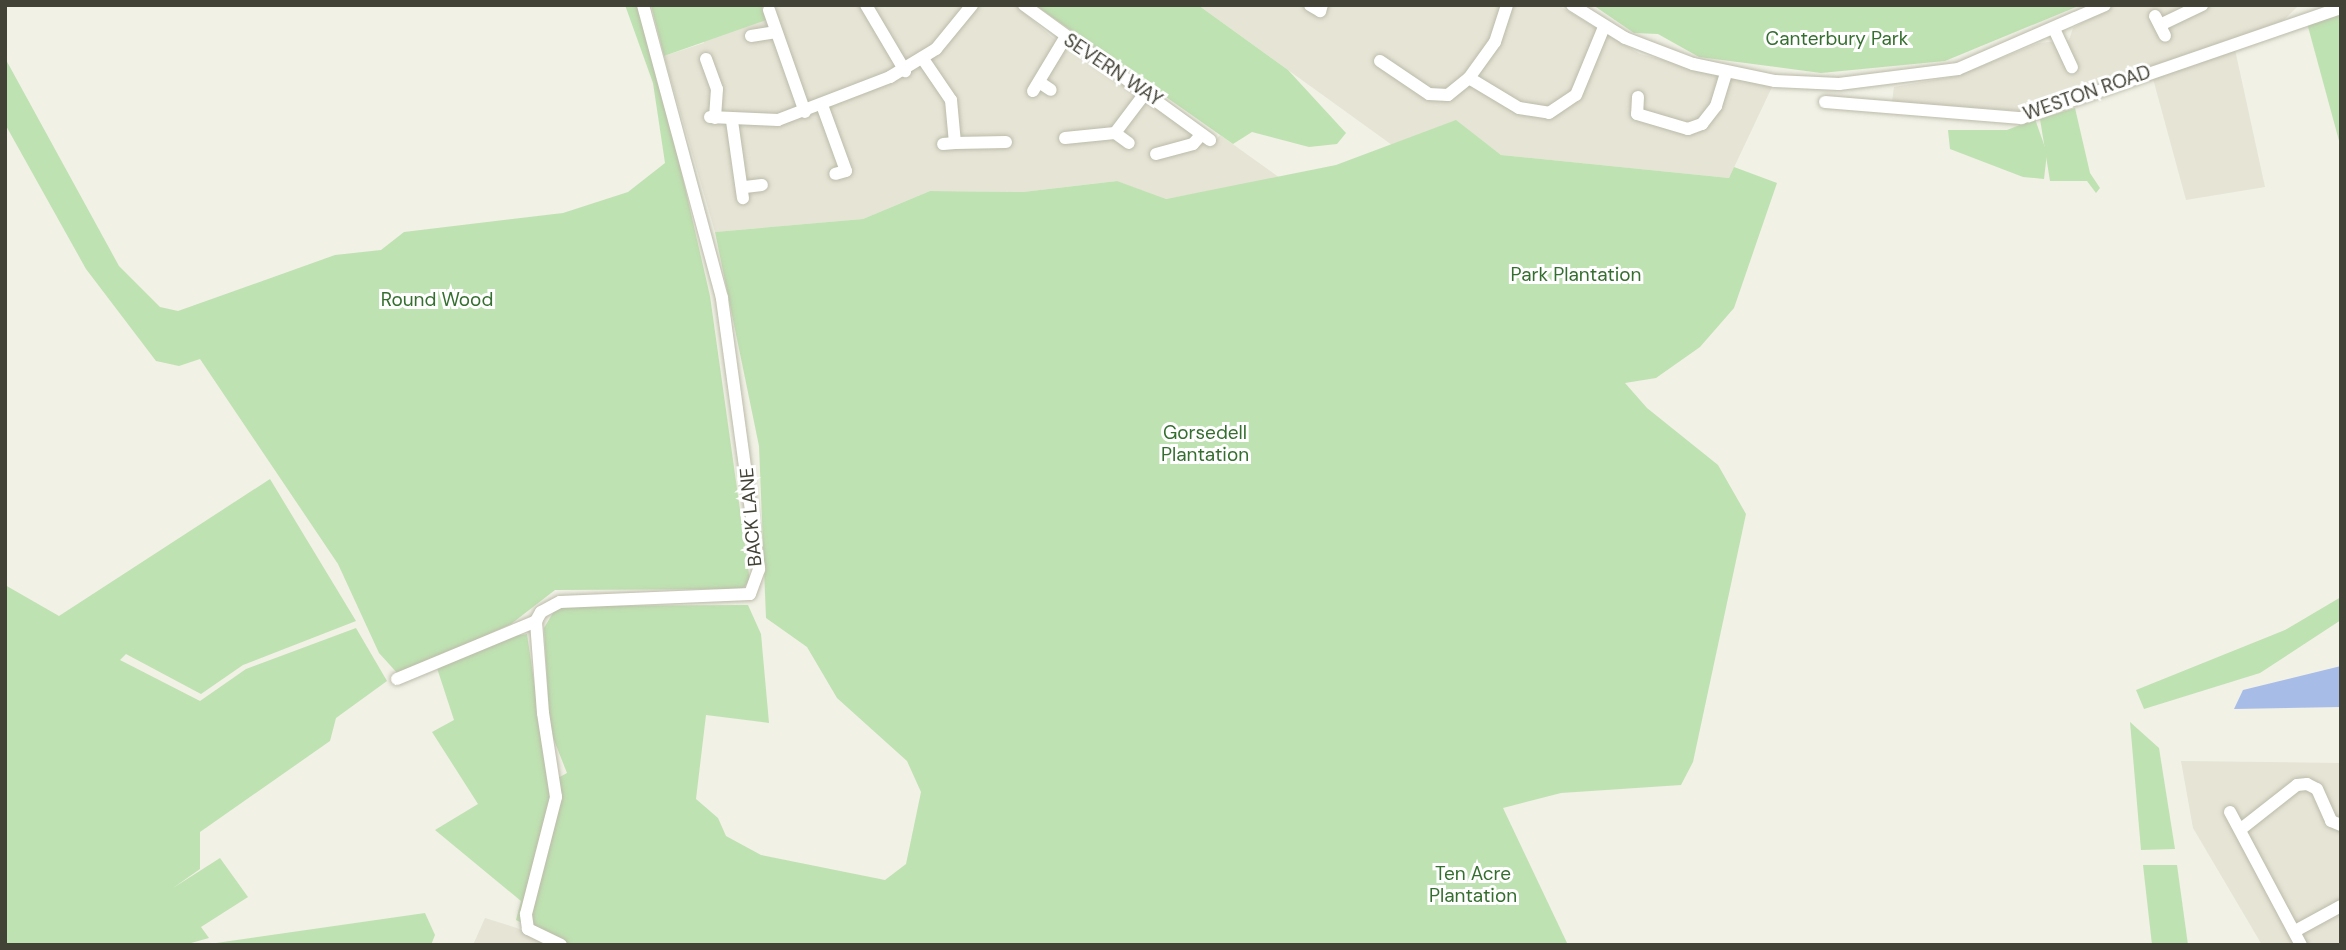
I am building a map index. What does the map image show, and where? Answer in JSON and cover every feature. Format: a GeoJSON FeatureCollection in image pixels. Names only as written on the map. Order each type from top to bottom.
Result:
{"type":"FeatureCollection","features":[{"type":"Feature","properties":{"kind":"street","name":"BACK LANE"},"geometry":{"type":"LineString","coordinates":[[537,621],[560,602],[750,594],[759,569],[722,298],[643,5]]}},
{"type":"Feature","properties":{"kind":"street"},"geometry":{"type":"LineString","coordinates":[[866,5],[905,71]]}},
{"type":"Feature","properties":{"kind":"street"},"geometry":{"type":"LineString","coordinates":[[706,59],[718,89],[713,118],[732,121],[805,112],[905,71],[923,59],[972,5]]}},
{"type":"Feature","properties":{"kind":"street","name":"SEVERN WAY"},"geometry":{"type":"LineString","coordinates":[[1024,5],[1206,137],[1193,144],[1157,154]]}},
{"type":"Feature","properties":{"kind":"street"},"geometry":{"type":"LineString","coordinates":[[1310,5],[1320,10],[1322,5]]}},
{"type":"Feature","properties":{"kind":"street"},"geometry":{"type":"LineString","coordinates":[[1380,61],[1434,96],[1452,93],[1469,78],[1494,42],[1507,5]]}},
{"type":"Feature","properties":{"kind":"street"},"geometry":{"type":"LineString","coordinates":[[1572,5],[1604,27],[1669,57],[1726,73],[1839,84],[1913,79],[1969,65],[2055,31],[2105,5]]}},
{"type":"Feature","properties":{"kind":"street"},"geometry":{"type":"LineString","coordinates":[[2160,26],[2202,5]]}},
{"type":"Feature","properties":{"kind":"street","name":"WESTON ROAD"},"geometry":{"type":"LineString","coordinates":[[1825,102],[2021,118],[2317,10],[2341,8]]}},
{"type":"Feature","properties":{"kind":"street"},"geometry":{"type":"LineString","coordinates":[[769,10],[805,112]]}},
{"type":"Feature","properties":{"kind":"street"},"geometry":{"type":"LineString","coordinates":[[1469,78],[1528,111],[1555,111],[1576,95],[1604,27]]}},
{"type":"Feature","properties":{"kind":"street"},"geometry":{"type":"LineString","coordinates":[[2055,31],[2072,67]]}},
{"type":"Feature","properties":{"kind":"street"},"geometry":{"type":"LineString","coordinates":[[751,36],[775,32]]}},
{"type":"Feature","properties":{"kind":"street"},"geometry":{"type":"LineString","coordinates":[[1051,90],[1036,86],[1066,38]]}},
{"type":"Feature","properties":{"kind":"street"},"geometry":{"type":"LineString","coordinates":[[923,59],[951,100],[949,143],[1006,142]]}},
{"type":"Feature","properties":{"kind":"street"},"geometry":{"type":"LineString","coordinates":[[1637,114],[1668,126],[1702,124],[1726,73]]}},
{"type":"Feature","properties":{"kind":"street"},"geometry":{"type":"LineString","coordinates":[[1115,133],[1146,92]]}},
{"type":"Feature","properties":{"kind":"street"},"geometry":{"type":"LineString","coordinates":[[1637,114],[1638,97]]}},
{"type":"Feature","properties":{"kind":"street"},"geometry":{"type":"LineString","coordinates":[[822,104],[846,171]]}},
{"type":"Feature","properties":{"kind":"street"},"geometry":{"type":"LineString","coordinates":[[1625,122],[1637,114]]}},
{"type":"Feature","properties":{"kind":"street"},"geometry":{"type":"LineString","coordinates":[[732,121],[731,145],[744,193],[762,185]]}},
{"type":"Feature","properties":{"kind":"street"},"geometry":{"type":"LineString","coordinates":[[1065,138],[1115,133],[1129,143]]}},
{"type":"Feature","properties":{"kind":"street"},"geometry":{"type":"LineString","coordinates":[[397,680],[537,621],[556,796],[526,914],[528,929],[561,945]]}},
{"type":"Feature","properties":{"kind":"street"},"geometry":{"type":"LineString","coordinates":[[2241,829],[2297,785],[2307,784],[2317,789],[2331,821],[2341,825]]}},
{"type":"Feature","properties":{"kind":"street"},"geometry":{"type":"LineString","coordinates":[[2230,812],[2274,897],[2297,929],[2301,945]]}},
{"type":"Feature","properties":{"kind":"street"},"geometry":{"type":"LineString","coordinates":[[2297,929],[2341,906]]}},
{"type":"Feature","properties":{"kind":"shaded area"},"geometry":{"type":"Polygon","coordinates":[[[695,5],[1015,5],[1068,51],[1095,62],[1212,145],[1220,135],[1280,178],[1165,199],[1116,181],[1023,192],[930,191],[863,219],[715,232],[664,56],[704,43],[695,5]]]}},
{"type":"Feature","properties":{"kind":"shaded area"},"geometry":{"type":"Polygon","coordinates":[[[1198,5],[1558,5],[1640,54],[1772,87],[1729,178],[1501,155],[1456,121],[1392,145],[1198,5]]]}},
{"type":"Feature","properties":{"kind":"shaded area"},"geometry":{"type":"Polygon","coordinates":[[[2114,5],[2299,5],[2283,21],[2022,111],[1892,102],[1894,87],[1956,76],[2039,43],[2069,40],[2073,28],[2114,5]]]}},
{"type":"Feature","properties":{"kind":"shaded area"},"geometry":{"type":"Polygon","coordinates":[[[2234,45],[2265,187],[2186,200],[2152,75],[2234,45]]]}},
{"type":"Feature","properties":{"kind":"shaded area"},"geometry":{"type":"Polygon","coordinates":[[[2181,761],[2341,763],[2341,945],[2262,945],[2193,828],[2181,761]]]}},
{"type":"Feature","properties":{"kind":"shaded area"},"geometry":{"type":"Polygon","coordinates":[[[485,918],[517,928],[549,945],[473,945],[485,918]]]}},
{"type":"Feature","properties":{"kind":"green space","name":"Round Wood"},"geometry":{"type":"Polygon","coordinates":[[[625,5],[641,5],[649,31],[710,296],[750,581],[742,589],[555,590],[511,624],[399,675],[379,653],[338,564],[200,359],[179,366],[156,361],[86,269],[5,124],[5,58],[119,266],[160,307],[178,311],[335,255],[381,250],[404,232],[563,213],[628,192],[665,163],[653,83],[625,5]]]}},
{"type":"Feature","properties":{"kind":"green space"},"geometry":{"type":"Polygon","coordinates":[[[651,5],[761,5],[766,20],[664,56],[651,5]]]}},
{"type":"Feature","properties":{"kind":"green space"},"geometry":{"type":"Polygon","coordinates":[[[1035,5],[1198,5],[1288,70],[1346,133],[1337,144],[1309,147],[1252,132],[1233,144],[1035,5]]]}},
{"type":"Feature","properties":{"kind":"green space","name":"Canterbury Park"},"geometry":{"type":"Polygon","coordinates":[[[1593,5],[2081,5],[1945,61],[1821,73],[1699,57],[1658,34],[1634,33],[1593,5]]]}},
{"type":"Feature","properties":{"kind":"green space"},"geometry":{"type":"Polygon","coordinates":[[[2341,15],[2341,148],[2307,23],[2341,15]]]}},
{"type":"Feature","properties":{"kind":"green space"},"geometry":{"type":"Polygon","coordinates":[[[2075,108],[2090,173],[2100,188],[2096,193],[2087,181],[2050,181],[2040,119],[2075,108]]]}},
{"type":"Feature","properties":{"kind":"green space"},"geometry":{"type":"Polygon","coordinates":[[[2035,119],[2047,153],[2044,179],[2023,177],[1950,149],[1948,130],[2007,130],[2035,119]]]}},
{"type":"Feature","properties":{"kind":"green space"},"geometry":{"type":"Polygon","coordinates":[[[1456,120],[1501,155],[1729,178],[1734,167],[1777,183],[1734,308],[1700,347],[1656,378],[1625,383],[1647,408],[1718,465],[1746,514],[1693,762],[1681,785],[1561,793],[1503,808],[1568,945],[567,945],[516,920],[521,901],[435,830],[478,804],[432,732],[454,720],[437,668],[500,638],[527,634],[549,783],[567,773],[550,730],[544,628],[557,606],[748,605],[761,634],[769,723],[706,715],[696,799],[718,818],[726,836],[761,855],[885,880],[906,864],[921,792],[907,761],[837,698],[807,647],[766,618],[759,446],[715,232],[863,219],[930,191],[1023,192],[1117,181],[1166,199],[1336,165],[1456,120]]]}},
{"type":"Feature","properties":{"kind":"green space"},"geometry":{"type":"Polygon","coordinates":[[[270,479],[356,621],[243,665],[201,694],[126,654],[120,660],[200,701],[246,669],[356,628],[387,681],[336,718],[330,741],[200,832],[200,869],[173,888],[220,858],[248,897],[201,927],[209,938],[184,945],[5,945],[5,585],[59,616],[270,479]]]}},
{"type":"Feature","properties":{"kind":"green space"},"geometry":{"type":"Polygon","coordinates":[[[2341,597],[2341,620],[2260,673],[2144,709],[2136,690],[2285,630],[2341,597]]]}},
{"type":"Feature","properties":{"kind":"green space"},"geometry":{"type":"Polygon","coordinates":[[[2130,722],[2159,748],[2175,849],[2141,850],[2130,722]]]}},
{"type":"Feature","properties":{"kind":"green space"},"geometry":{"type":"Polygon","coordinates":[[[2143,865],[2177,865],[2188,945],[2152,945],[2143,865]]]}},
{"type":"Feature","properties":{"kind":"green space"},"geometry":{"type":"Polygon","coordinates":[[[425,913],[435,935],[431,945],[202,945],[425,913]]]}},
{"type":"Feature","properties":{"kind":"water"},"geometry":{"type":"Polygon","coordinates":[[[2341,666],[2341,707],[2234,709],[2243,690],[2341,666]]]}},
{"type":"Feature","properties":{"kind":"park label","name":"Park Plantation"},"geometry":{"type":"Point","coordinates":[1576,275]}},
{"type":"Feature","properties":{"kind":"park label","name":"Gorsedell Plantation"},"geometry":{"type":"Point","coordinates":[1205,444]}},
{"type":"Feature","properties":{"kind":"park label","name":"Ten Acre Plantation"},"geometry":{"type":"Point","coordinates":[1473,885]}}]}
